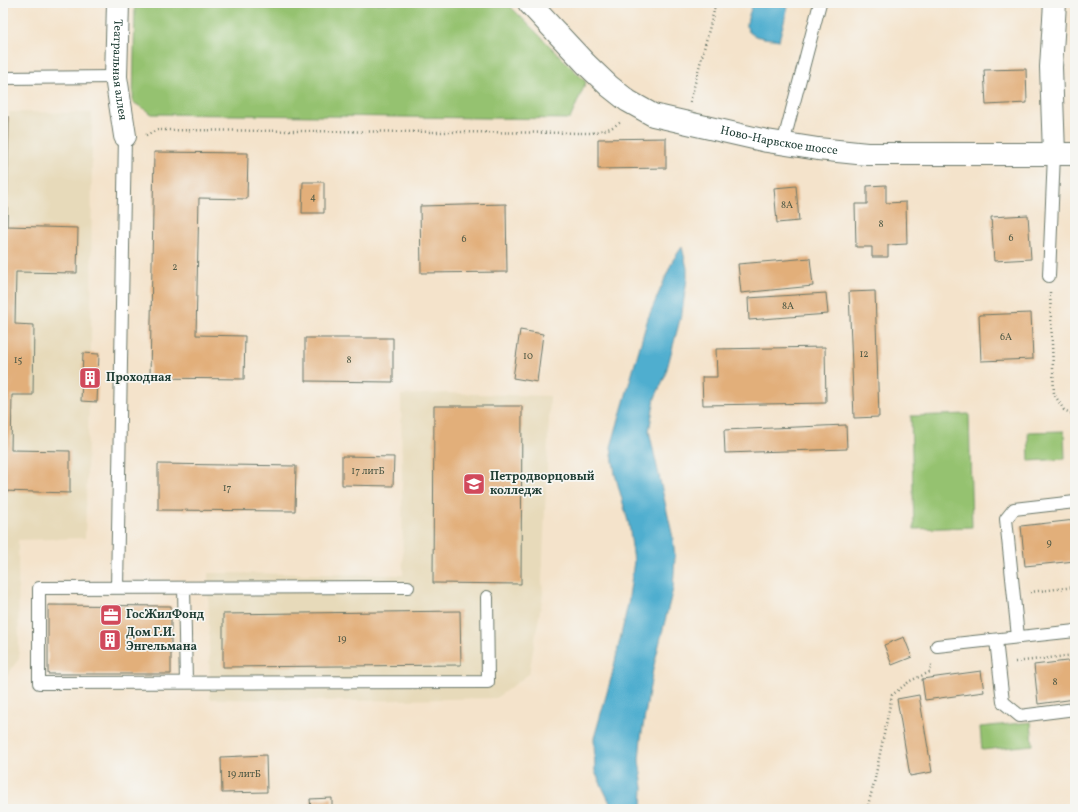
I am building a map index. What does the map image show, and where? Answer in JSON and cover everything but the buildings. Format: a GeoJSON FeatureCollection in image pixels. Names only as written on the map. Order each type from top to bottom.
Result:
{"type":"FeatureCollection","features":[{"type":"Feature","properties":{"kind":"street","name":"Театральная аллея"},"geometry":{"type":"LineString","coordinates":[[118,3],[116,77],[125,136]]}},
{"type":"Feature","properties":{"kind":"street","name":"Ново-Нарвское шоссе"},"geometry":{"type":"LineString","coordinates":[[529,3],[586,64],[618,94],[653,115],[784,144],[867,154],[1075,154]]}},
{"type":"Feature","properties":{"kind":"street"},"geometry":{"type":"LineString","coordinates":[[1054,154],[1051,67],[1055,3]]}},
{"type":"Feature","properties":{"kind":"lane"},"geometry":{"type":"LineString","coordinates":[[784,144],[820,3]]}},
{"type":"Feature","properties":{"kind":"lane"},"geometry":{"type":"LineString","coordinates":[[3,78],[116,77]]}},
{"type":"Feature","properties":{"kind":"lane"},"geometry":{"type":"LineString","coordinates":[[116,588],[125,136]]}},
{"type":"Feature","properties":{"kind":"lane"},"geometry":{"type":"LineString","coordinates":[[1049,276],[1054,154]]}},
{"type":"Feature","properties":{"kind":"lane"},"geometry":{"type":"LineString","coordinates":[[1018,637],[1006,519],[1014,509],[1075,502]]}},
{"type":"Feature","properties":{"kind":"lane"},"geometry":{"type":"LineString","coordinates":[[408,587],[39,588],[39,683],[488,682],[488,597]]}},
{"type":"Feature","properties":{"kind":"lane"},"geometry":{"type":"LineString","coordinates":[[184,588],[186,682]]}},
{"type":"Feature","properties":{"kind":"lane"},"geometry":{"type":"LineString","coordinates":[[937,646],[1075,631]]}},
{"type":"Feature","properties":{"kind":"lane"},"geometry":{"type":"LineString","coordinates":[[996,640],[1003,702],[1020,716],[1075,709]]}},
{"type":"Feature","properties":{"kind":"path"},"geometry":{"type":"LineString","coordinates":[[685,123],[716,3]]}},
{"type":"Feature","properties":{"kind":"path"},"geometry":{"type":"LineString","coordinates":[[125,136],[142,137],[157,130],[592,133],[611,128],[626,119],[639,107]]}},
{"type":"Feature","properties":{"kind":"path"},"geometry":{"type":"LineString","coordinates":[[1049,276],[1054,394],[1064,410],[1075,415]]}},
{"type":"Feature","properties":{"kind":"path"},"geometry":{"type":"LineString","coordinates":[[1014,593],[1075,587]]}},
{"type":"Feature","properties":{"kind":"path"},"geometry":{"type":"LineString","coordinates":[[867,809],[874,783],[892,695],[910,681],[930,672],[937,646]]}},
{"type":"Feature","properties":{"kind":"path"},"geometry":{"type":"LineString","coordinates":[[998,664],[1075,655]]}},
{"type":"Feature","properties":{"kind":"shaded area"},"geometry":{"type":"Polygon","coordinates":[[[9,112],[92,113],[91,353],[97,402],[89,402],[85,538],[18,540],[19,658],[3,682],[3,117],[9,117],[9,112]]]}},
{"type":"Feature","properties":{"kind":"shaded area","name":"Петродворцовый колледж"},"geometry":{"type":"Polygon","coordinates":[[[446,393],[550,396],[542,580],[543,594],[529,674],[496,698],[351,701],[210,699],[208,573],[403,575],[401,395],[446,393]]]}},
{"type":"Feature","properties":{"kind":"green space"},"geometry":{"type":"Polygon","coordinates":[[[135,3],[507,3],[586,82],[570,119],[152,114],[133,102],[135,3]]]}},
{"type":"Feature","properties":{"kind":"green space"},"geometry":{"type":"Polygon","coordinates":[[[969,414],[972,527],[914,529],[911,416],[969,414]]]}},
{"type":"Feature","properties":{"kind":"green space"},"geometry":{"type":"Polygon","coordinates":[[[1064,431],[1065,459],[1029,461],[1028,432],[1064,431]]]}},
{"type":"Feature","properties":{"kind":"green space"},"geometry":{"type":"Polygon","coordinates":[[[1031,722],[1033,745],[982,750],[980,727],[1031,722]]]}},
{"type":"Feature","properties":{"kind":"water"},"geometry":{"type":"Polygon","coordinates":[[[753,3],[789,3],[779,40],[759,37],[750,33],[747,25],[753,3]]]}},
{"type":"Feature","properties":{"kind":"water"},"geometry":{"type":"Polygon","coordinates":[[[682,247],[687,268],[687,279],[682,312],[665,376],[655,398],[649,431],[673,538],[675,557],[673,589],[653,669],[641,738],[639,760],[643,788],[642,809],[613,809],[595,772],[594,738],[612,675],[628,604],[634,561],[629,525],[615,474],[611,447],[648,318],[673,260],[682,247]]]}},
{"type":"Feature","properties":{"kind":"place","name":"Проходная"},"geometry":{"type":"Point","coordinates":[90,378]}},
{"type":"Feature","properties":{"kind":"place","name":"Петродворцовый колледж"},"geometry":{"type":"Point","coordinates":[474,484]}},
{"type":"Feature","properties":{"kind":"place","name":"ГосЖилФонд"},"geometry":{"type":"Point","coordinates":[111,615]}},
{"type":"Feature","properties":{"kind":"place","name":"Дом Г.И. Энгельмана"},"geometry":{"type":"Point","coordinates":[110,640]}}]}
